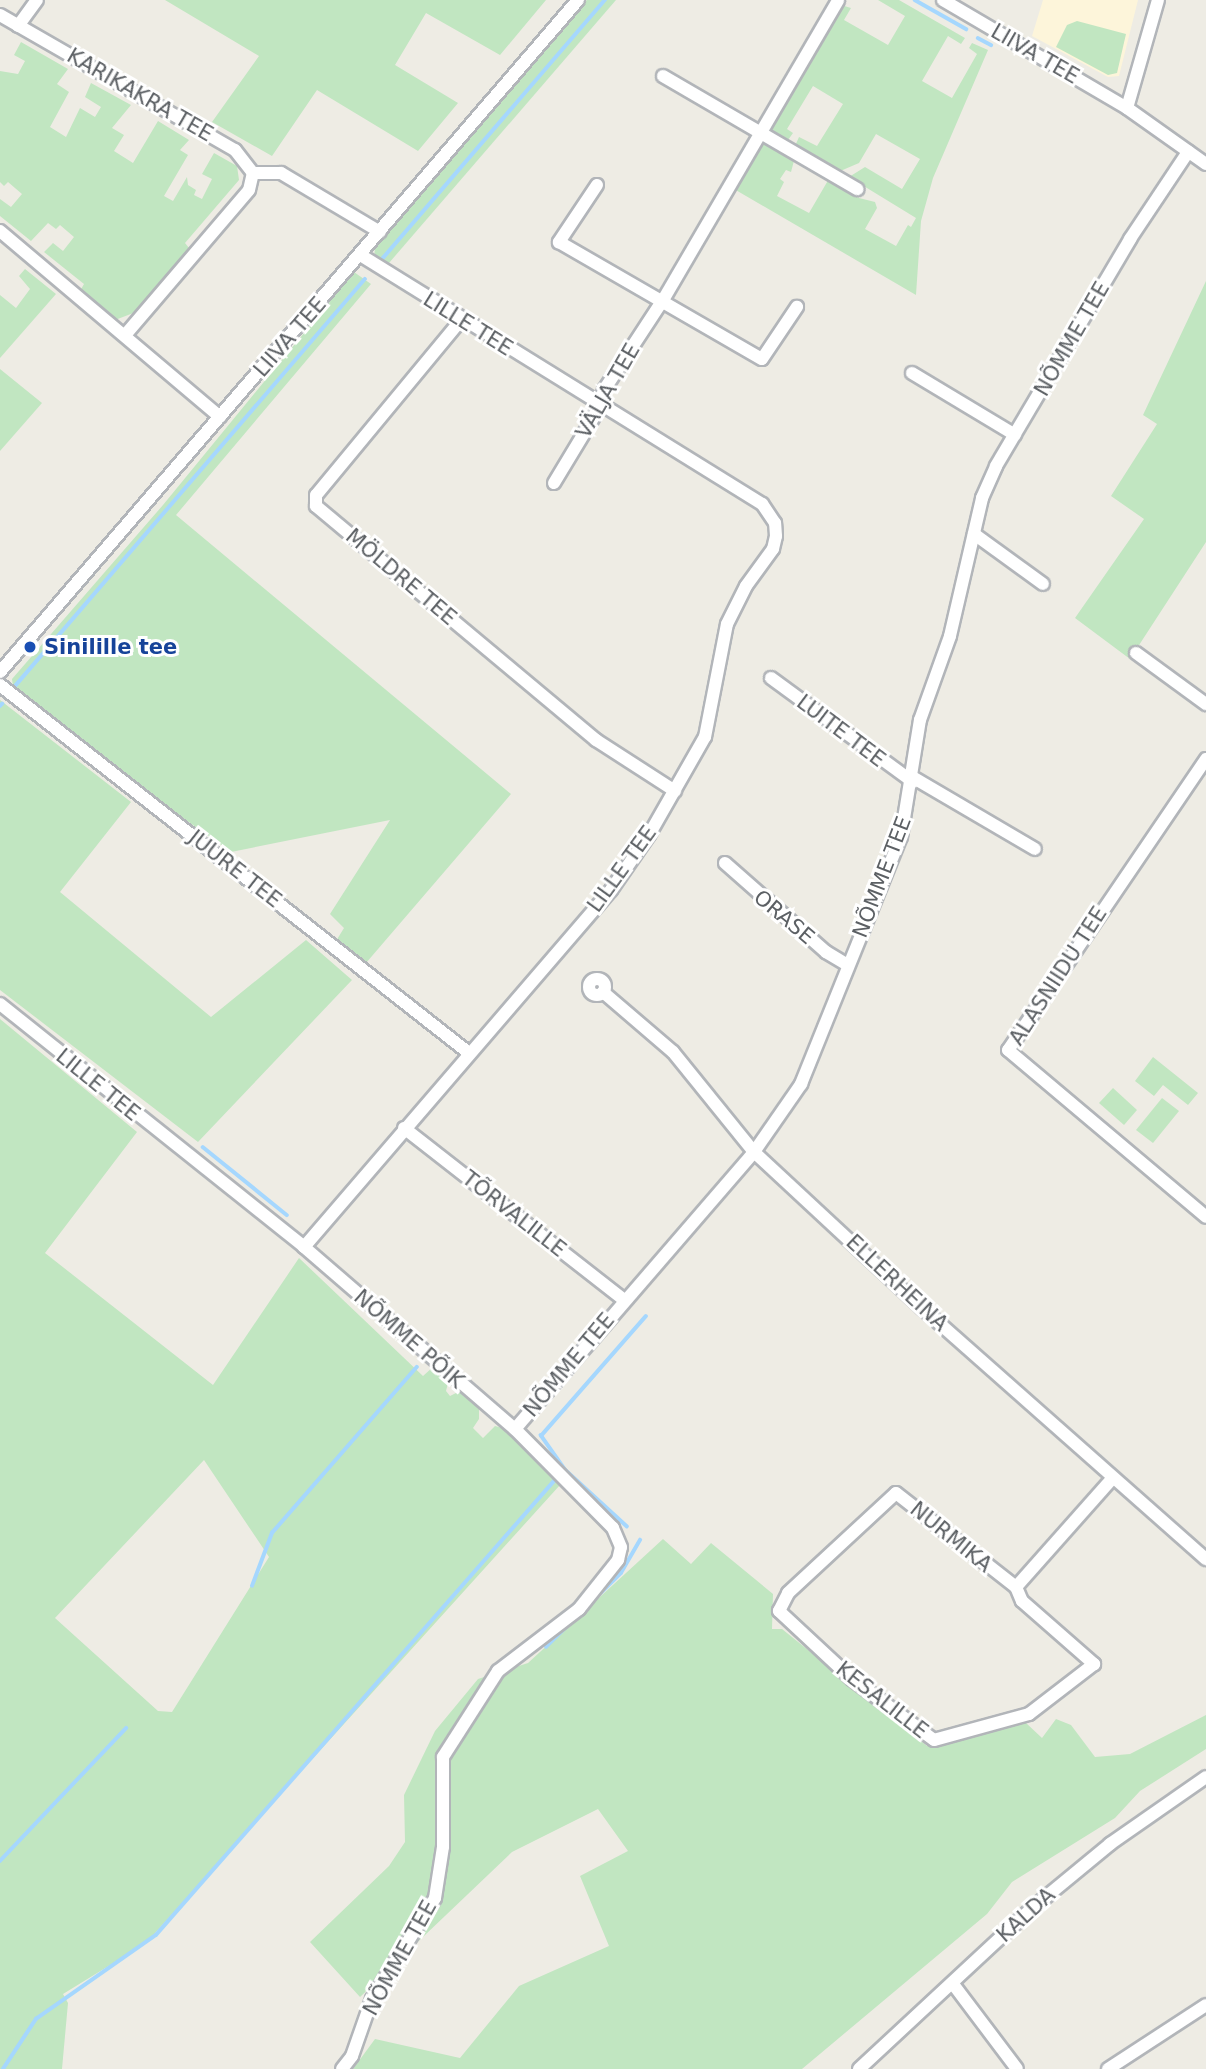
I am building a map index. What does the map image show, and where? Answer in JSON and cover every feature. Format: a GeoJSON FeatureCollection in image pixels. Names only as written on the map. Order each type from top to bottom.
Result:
{"type":"FeatureCollection","features":[{"type":"Feature","properties":{"kind":"street"},"geometry":{"type":"LineString","coordinates":[[18,26],[37,0]]}},
{"type":"Feature","properties":{"kind":"street","name":"LIIVA TEE"},"geometry":{"type":"LineString","coordinates":[[0,672],[578,0]]}},
{"type":"Feature","properties":{"kind":"street","name":"VÄLJA TEE"},"geometry":{"type":"LineString","coordinates":[[554,483],[763,133],[838,0]]}},
{"type":"Feature","properties":{"kind":"street","name":"LIIVA TEE"},"geometry":{"type":"LineString","coordinates":[[943,0],[1127,107],[1206,164]]}},
{"type":"Feature","properties":{"kind":"street"},"geometry":{"type":"LineString","coordinates":[[1127,107],[1158,0]]}},
{"type":"Feature","properties":{"kind":"street","name":"KARIKAKRA TEE"},"geometry":{"type":"LineString","coordinates":[[0,15],[235,150],[253,173]]}},
{"type":"Feature","properties":{"kind":"street"},"geometry":{"type":"LineString","coordinates":[[663,76],[857,189]]}},
{"type":"Feature","properties":{"kind":"street","name":"NÕMME TEE"},"geometry":{"type":"LineString","coordinates":[[342,2069],[372,1999],[435,1898],[443,1847],[443,1757],[498,1671],[579,1609],[618,1560],[621,1547],[613,1528],[515,1429],[754,1152],[801,1084],[901,837],[914,780],[920,720],[950,636],[982,498],[1130,239],[1188,152]]}},
{"type":"Feature","properties":{"kind":"street"},"geometry":{"type":"LineString","coordinates":[[126,334],[249,190],[253,173],[281,173],[380,232]]}},
{"type":"Feature","properties":{"kind":"street"},"geometry":{"type":"LineString","coordinates":[[597,185],[559,242],[762,359],[797,307]]}},
{"type":"Feature","properties":{"kind":"street"},"geometry":{"type":"LineString","coordinates":[[0,231],[126,334],[220,417]]}},
{"type":"Feature","properties":{"kind":"street","name":"LILLE TEE"},"geometry":{"type":"LineString","coordinates":[[0,1004],[304,1247],[611,890],[675,791],[705,737],[727,624],[746,586],[774,549],[775,523],[762,504],[461,320],[361,255]]}},
{"type":"Feature","properties":{"kind":"street","name":"MÖLDRE TEE"},"geometry":{"type":"LineString","coordinates":[[461,320],[316,495],[316,506],[596,740],[675,791]]}},
{"type":"Feature","properties":{"kind":"street"},"geometry":{"type":"LineString","coordinates":[[912,373],[1016,435]]}},
{"type":"Feature","properties":{"kind":"street"},"geometry":{"type":"LineString","coordinates":[[974,534],[1043,584]]}},
{"type":"Feature","properties":{"kind":"street"},"geometry":{"type":"LineString","coordinates":[[1136,653],[1206,704]]}},
{"type":"Feature","properties":{"kind":"street","name":"LUITE TEE"},"geometry":{"type":"LineString","coordinates":[[771,678],[914,780]]}},
{"type":"Feature","properties":{"kind":"street","name":"JUURE TEE"},"geometry":{"type":"LineString","coordinates":[[0,685],[470,1053]]}},
{"type":"Feature","properties":{"kind":"street","name":"ALASNIIDU TEE"},"geometry":{"type":"LineString","coordinates":[[1206,759],[1008,1050],[1206,1217]]}},
{"type":"Feature","properties":{"kind":"street"},"geometry":{"type":"LineString","coordinates":[[914,780],[1035,849]]}},
{"type":"Feature","properties":{"kind":"street","name":"ORASE"},"geometry":{"type":"LineString","coordinates":[[725,863],[816,944],[848,965]]}},
{"type":"Feature","properties":{"kind":"street","name":"ELLERHEINA"},"geometry":{"type":"LineString","coordinates":[[603,992],[673,1052],[754,1152],[1112,1479],[1206,1559]]}},
{"type":"Feature","properties":{"kind":"street","name":"TÕRVALILLE"},"geometry":{"type":"LineString","coordinates":[[404,1128],[624,1300]]}},
{"type":"Feature","properties":{"kind":"street","name":"NÕMME PÕIK"},"geometry":{"type":"LineString","coordinates":[[304,1247],[515,1429]]}},
{"type":"Feature","properties":{"kind":"street"},"geometry":{"type":"LineString","coordinates":[[1016,1587],[1112,1479]]}},
{"type":"Feature","properties":{"kind":"street","name":"NURMIKA"},"geometry":{"type":"LineString","coordinates":[[782,1602],[896,1493],[1016,1587]]}},
{"type":"Feature","properties":{"kind":"street","name":"KESALILLE"},"geometry":{"type":"LineString","coordinates":[[782,1602],[779,1611],[784,1619],[919,1733],[934,1740],[1030,1714],[1094,1664],[1022,1601],[1016,1587]]}},
{"type":"Feature","properties":{"kind":"street","name":"KALDA"},"geometry":{"type":"LineString","coordinates":[[859,2069],[1091,1859],[1206,1777]]}},
{"type":"Feature","properties":{"kind":"street"},"geometry":{"type":"LineString","coordinates":[[953,1984],[1017,2069]]}},
{"type":"Feature","properties":{"kind":"street"},"geometry":{"type":"LineString","coordinates":[[1108,2069],[1206,2005]]}},
{"type":"Feature","properties":{"kind":"shaded area"},"geometry":{"type":"Polygon","coordinates":[[[1043,0],[1138,0],[1119,76],[1108,77],[1032,36],[1043,0]]]}},
{"type":"Feature","properties":{"kind":"green space"},"geometry":{"type":"Polygon","coordinates":[[[165,0],[546,0],[500,55],[426,13],[395,65],[458,103],[418,151],[317,90],[272,156],[212,122],[259,56],[165,0]]]}},
{"type":"Feature","properties":{"kind":"green space"},"geometry":{"type":"Polygon","coordinates":[[[587,0],[616,0],[389,263],[384,265],[374,258],[375,248],[587,0]]]}},
{"type":"Feature","properties":{"kind":"green space"},"geometry":{"type":"Polygon","coordinates":[[[878,0],[899,0],[965,38],[961,44],[948,36],[922,81],[952,98],[977,54],[969,48],[972,43],[988,50],[933,178],[921,221],[916,295],[734,189],[760,142],[766,140],[795,157],[791,172],[786,170],[780,179],[784,182],[777,196],[809,213],[830,177],[859,198],[875,202],[877,208],[865,229],[896,246],[908,225],[911,227],[916,218],[849,177],[865,167],[902,189],[920,159],[876,134],[859,163],[838,172],[795,146],[799,137],[817,146],[843,104],[813,86],[787,129],[793,133],[788,140],[774,133],[771,126],[841,5],[851,8],[844,20],[888,45],[905,16],[878,0]]]}},
{"type":"Feature","properties":{"kind":"green space"},"geometry":{"type":"Polygon","coordinates":[[[1077,21],[1126,34],[1117,73],[1108,75],[1056,47],[1067,25],[1077,21]]]}},
{"type":"Feature","properties":{"kind":"green space"},"geometry":{"type":"Polygon","coordinates":[[[21,42],[68,69],[57,84],[69,92],[50,127],[66,137],[80,108],[95,117],[101,107],[85,97],[91,83],[131,105],[112,128],[124,135],[114,151],[133,163],[158,121],[189,140],[180,150],[188,155],[164,196],[173,201],[187,177],[188,185],[196,190],[194,195],[202,199],[212,179],[202,174],[214,153],[237,166],[239,180],[185,243],[189,248],[136,312],[115,320],[80,291],[84,284],[44,252],[53,243],[63,251],[74,237],[60,225],[56,229],[48,223],[31,241],[0,216],[0,199],[11,207],[22,194],[8,182],[4,186],[0,182],[0,71],[18,74],[25,61],[14,55],[21,42]]]}},
{"type":"Feature","properties":{"kind":"green space"},"geometry":{"type":"Polygon","coordinates":[[[25,269],[56,294],[0,358],[0,295],[16,308],[30,289],[19,276],[25,269]]]}},
{"type":"Feature","properties":{"kind":"green space"},"geometry":{"type":"Polygon","coordinates":[[[354,272],[371,284],[176,515],[511,794],[366,963],[336,941],[344,928],[330,914],[390,820],[231,852],[142,789],[13,687],[12,679],[163,505],[354,272]]]}},
{"type":"Feature","properties":{"kind":"green space"},"geometry":{"type":"Polygon","coordinates":[[[1206,281],[1206,542],[1130,659],[1075,618],[1144,519],[1111,496],[1157,424],[1143,415],[1206,281]]]}},
{"type":"Feature","properties":{"kind":"green space"},"geometry":{"type":"Polygon","coordinates":[[[0,369],[42,403],[0,451],[0,369]]]}},
{"type":"Feature","properties":{"kind":"green space"},"geometry":{"type":"Polygon","coordinates":[[[0,700],[131,802],[60,892],[211,1017],[306,940],[352,980],[198,1142],[0,990],[0,700]]]}},
{"type":"Feature","properties":{"kind":"green space"},"geometry":{"type":"Polygon","coordinates":[[[0,1019],[137,1132],[45,1253],[213,1385],[299,1258],[423,1376],[433,1367],[449,1379],[446,1391],[450,1396],[462,1390],[479,1406],[479,1419],[473,1428],[483,1438],[495,1426],[506,1429],[560,1485],[146,1943],[63,1994],[68,2003],[62,2069],[0,2069],[0,1019]],[[204,1460],[55,1618],[158,1711],[172,1712],[269,1557],[204,1460]]]}},
{"type":"Feature","properties":{"kind":"green space"},"geometry":{"type":"Polygon","coordinates":[[[1153,1057],[1198,1093],[1188,1105],[1163,1085],[1154,1096],[1135,1081],[1153,1057]]]}},
{"type":"Feature","properties":{"kind":"green space"},"geometry":{"type":"Polygon","coordinates":[[[1113,1088],[1137,1110],[1124,1125],[1099,1103],[1113,1088]]]}},
{"type":"Feature","properties":{"kind":"green space"},"geometry":{"type":"Polygon","coordinates":[[[1162,1098],[1179,1111],[1153,1143],[1136,1130],[1162,1098]]]}},
{"type":"Feature","properties":{"kind":"green space"},"geometry":{"type":"Polygon","coordinates":[[[663,1539],[691,1564],[711,1543],[773,1594],[772,1629],[782,1629],[927,1746],[1025,1722],[1042,1738],[1056,1719],[1071,1725],[1095,1757],[1130,1754],[1206,1715],[1206,1749],[1140,1791],[1115,1818],[1012,1882],[987,1914],[802,2069],[353,2069],[375,2039],[460,2058],[519,1986],[609,1946],[580,1876],[628,1851],[598,1809],[512,1852],[360,1997],[310,1942],[389,1866],[405,1842],[404,1795],[435,1731],[478,1679],[528,1663],[663,1539]]]}},
{"type":"Feature","properties":{"kind":"waterway"},"geometry":{"type":"LineString","coordinates":[[383,258],[605,0]]}},
{"type":"Feature","properties":{"kind":"waterway"},"geometry":{"type":"LineString","coordinates":[[915,0],[966,29]]}},
{"type":"Feature","properties":{"kind":"waterway"},"geometry":{"type":"LineString","coordinates":[[978,38],[991,45]]}},
{"type":"Feature","properties":{"kind":"waterway"},"geometry":{"type":"LineString","coordinates":[[16,685],[365,279]]}},
{"type":"Feature","properties":{"kind":"waterway"},"geometry":{"type":"LineString","coordinates":[[203,1147],[287,1215]]}},
{"type":"Feature","properties":{"kind":"waterway"},"geometry":{"type":"LineString","coordinates":[[627,1527],[565,1470],[541,1436],[646,1316]]}},
{"type":"Feature","properties":{"kind":"waterway"},"geometry":{"type":"LineString","coordinates":[[252,1586],[272,1533],[417,1367]]}},
{"type":"Feature","properties":{"kind":"waterway"},"geometry":{"type":"LineString","coordinates":[[3,2069],[36,2019],[156,1935],[554,1481]]}},
{"type":"Feature","properties":{"kind":"waterway"},"geometry":{"type":"LineString","coordinates":[[546,1647],[621,1573],[640,1540]]}},
{"type":"Feature","properties":{"kind":"waterway"},"geometry":{"type":"LineString","coordinates":[[0,1861],[126,1728]]}},
{"type":"Feature","properties":{"kind":"place","name":"Sinilille tee"},"geometry":{"type":"Point","coordinates":[30,647]}}]}
